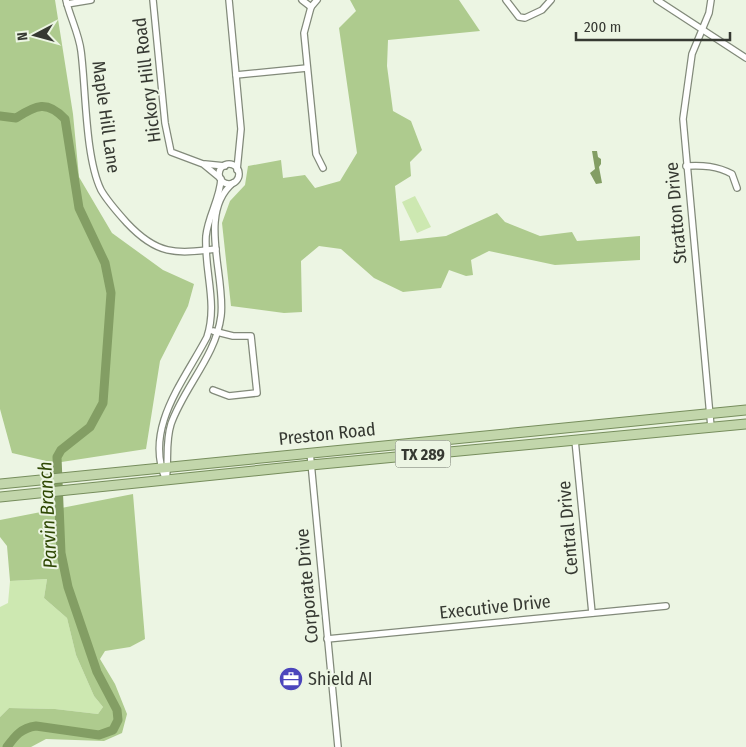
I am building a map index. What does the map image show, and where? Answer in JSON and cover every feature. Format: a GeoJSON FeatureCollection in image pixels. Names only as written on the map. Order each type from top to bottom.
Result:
{"type":"FeatureCollection","features":[{"type":"Feature","properties":{"kind":"main road","name":"Preston Road"},"geometry":{"type":"LineString","coordinates":[[0,484],[746,410]]}},
{"type":"Feature","properties":{"kind":"main road","name":"Preston Road"},"geometry":{"type":"LineString","coordinates":[[0,499],[311,465],[746,424]]}},
{"type":"Feature","properties":{"kind":"main road"},"geometry":{"type":"LineString","coordinates":[[575,440],[575,434],[582,426]]}},
{"type":"Feature","properties":{"kind":"main road"},"geometry":{"type":"LineString","coordinates":[[482,436],[484,449]]}},
{"type":"Feature","properties":{"kind":"street"},"geometry":{"type":"LineString","coordinates":[[67,2],[91,0]]}},
{"type":"Feature","properties":{"kind":"street","name":"Hickory Hill Road"},"geometry":{"type":"LineString","coordinates":[[153,0],[165,123],[171,152],[203,164],[225,166]]}},
{"type":"Feature","properties":{"kind":"street"},"geometry":{"type":"LineString","coordinates":[[164,468],[171,424],[217,332],[220,320],[221,298],[215,228],[217,209],[224,191],[238,177],[238,152],[241,129],[229,0]]}},
{"type":"Feature","properties":{"kind":"street"},"geometry":{"type":"LineString","coordinates":[[302,0],[311,7]]}},
{"type":"Feature","properties":{"kind":"street"},"geometry":{"type":"LineString","coordinates":[[317,0],[311,7],[304,33],[316,154],[323,168]]}},
{"type":"Feature","properties":{"kind":"street"},"geometry":{"type":"LineString","coordinates":[[506,0],[519,17],[525,18],[534,15],[551,0]]}},
{"type":"Feature","properties":{"kind":"street"},"geometry":{"type":"LineString","coordinates":[[657,0],[746,58]]}},
{"type":"Feature","properties":{"kind":"street","name":"Stratton Drive"},"geometry":{"type":"LineString","coordinates":[[711,0],[709,13],[692,54],[683,112],[686,166],[711,427]]}},
{"type":"Feature","properties":{"kind":"street","name":"Maple Hill Lane"},"geometry":{"type":"LineString","coordinates":[[67,2],[81,48],[93,162],[101,190],[114,209],[143,240],[165,250],[190,252],[216,249]]}},
{"type":"Feature","properties":{"kind":"street"},"geometry":{"type":"LineString","coordinates":[[236,75],[307,68]]}},
{"type":"Feature","properties":{"kind":"street"},"geometry":{"type":"LineString","coordinates":[[166,480],[159,438],[163,418],[209,330],[212,318],[212,304],[207,230],[219,193],[220,171],[238,152]]}},
{"type":"Feature","properties":{"kind":"street","name":"Hickory Hill Road"},"geometry":{"type":"LineString","coordinates":[[203,164],[220,179]]}},
{"type":"Feature","properties":{"kind":"street"},"geometry":{"type":"LineString","coordinates":[[225,166],[231,165],[237,170]]}},
{"type":"Feature","properties":{"kind":"street"},"geometry":{"type":"LineString","coordinates":[[686,166],[707,166],[725,171],[735,179],[737,188]]}},
{"type":"Feature","properties":{"kind":"street"},"geometry":{"type":"LineString","coordinates":[[220,179],[226,184],[233,183]]}},
{"type":"Feature","properties":{"kind":"street"},"geometry":{"type":"LineString","coordinates":[[209,330],[251,336],[257,393],[229,396],[213,390]]}},
{"type":"Feature","properties":{"kind":"street","name":"Central Drive"},"geometry":{"type":"LineString","coordinates":[[575,440],[592,612]]}},
{"type":"Feature","properties":{"kind":"street","name":"Corporate Drive"},"geometry":{"type":"LineString","coordinates":[[310,452],[338,747]]}},
{"type":"Feature","properties":{"kind":"street","name":"Executive Drive"},"geometry":{"type":"LineString","coordinates":[[327,639],[666,606]]}},
{"type":"Feature","properties":{"kind":"shaded area"},"geometry":{"type":"Polygon","coordinates":[[[0,0],[55,0],[73,114],[79,177],[112,233],[163,270],[194,284],[188,306],[160,361],[146,449],[55,463],[12,453],[0,409],[0,0]]]}},
{"type":"Feature","properties":{"kind":"shaded area"},"geometry":{"type":"Polygon","coordinates":[[[350,0],[459,0],[480,31],[388,40],[387,66],[393,111],[411,121],[422,150],[410,162],[411,176],[395,186],[400,241],[446,236],[497,213],[505,222],[540,236],[572,232],[577,241],[640,236],[640,260],[555,265],[489,251],[471,260],[473,275],[466,276],[449,270],[441,288],[403,292],[374,278],[341,249],[319,246],[301,261],[302,312],[284,313],[231,306],[222,223],[230,201],[245,185],[248,166],[281,160],[283,178],[305,175],[315,188],[340,181],[357,153],[339,28],[356,11],[350,0]]]}},
{"type":"Feature","properties":{"kind":"shaded area"},"geometry":{"type":"Polygon","coordinates":[[[592,151],[597,151],[598,157],[601,159],[599,167],[602,183],[596,184],[590,173],[595,169],[592,151]]]}},
{"type":"Feature","properties":{"kind":"shaded area"},"geometry":{"type":"Polygon","coordinates":[[[415,196],[431,227],[417,233],[402,202],[415,196]]]}},
{"type":"Feature","properties":{"kind":"shaded area"},"geometry":{"type":"Polygon","coordinates":[[[133,494],[145,639],[130,647],[105,651],[100,659],[115,684],[127,714],[122,733],[104,741],[46,739],[31,747],[0,747],[0,717],[9,708],[55,709],[98,714],[103,707],[94,696],[76,655],[67,618],[44,598],[47,579],[10,581],[7,546],[0,537],[0,520],[133,494]]]}},
{"type":"Feature","properties":{"kind":"shaded area"},"geometry":{"type":"Polygon","coordinates":[[[47,579],[44,598],[67,618],[76,655],[94,696],[103,707],[98,714],[55,709],[9,708],[0,717],[0,607],[8,603],[10,581],[47,579]]]}},
{"type":"Feature","properties":{"kind":"waterway","name":"Parvin Branch"},"geometry":{"type":"LineString","coordinates":[[0,116],[16,118],[41,106],[53,109],[65,119],[79,208],[105,263],[111,293],[103,403],[90,427],[61,450],[57,457],[61,553],[68,587],[97,672],[117,710],[118,720],[113,730],[99,735],[36,726],[31,727],[19,733],[7,747]]}},
{"type":"Feature","properties":{"kind":"place","name":"Shield AI"},"geometry":{"type":"Point","coordinates":[291,679]}}]}
